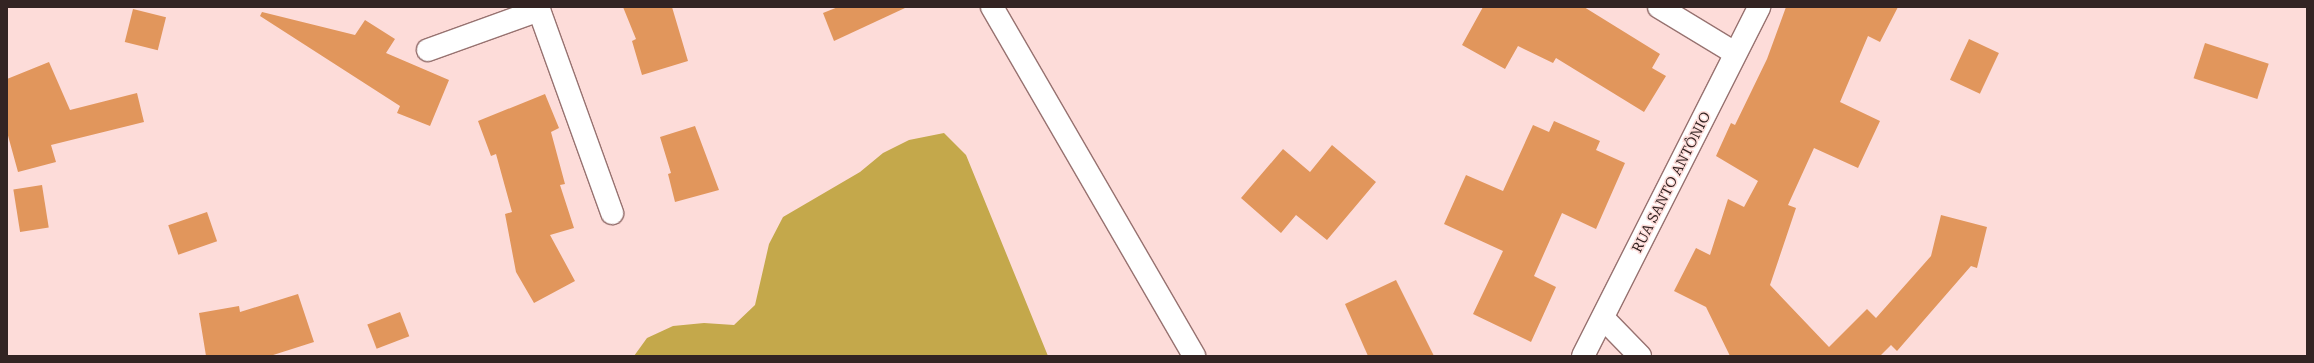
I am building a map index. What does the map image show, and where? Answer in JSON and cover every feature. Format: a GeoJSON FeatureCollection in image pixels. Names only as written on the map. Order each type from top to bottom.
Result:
{"type":"FeatureCollection","features":[{"type":"Feature","properties":{"kind":"street"},"geometry":{"type":"LineString","coordinates":[[992,7],[1194,356]]}},
{"type":"Feature","properties":{"kind":"street"},"geometry":{"type":"LineString","coordinates":[[1659,7],[1736,53]]}},
{"type":"Feature","properties":{"kind":"street","name":"RUA SANTO ANTÔNIO"},"geometry":{"type":"LineString","coordinates":[[1583,356],[1759,7]]}},
{"type":"Feature","properties":{"kind":"street"},"geometry":{"type":"LineString","coordinates":[[428,50],[538,9],[612,213]]}},
{"type":"Feature","properties":{"kind":"street"},"geometry":{"type":"LineString","coordinates":[[1602,318],[1640,356]]}},
{"type":"Feature","properties":{"kind":"shaded area"},"geometry":{"type":"Polygon","coordinates":[[[944,133],[966,155],[1048,356],[634,356],[647,338],[673,326],[704,323],[734,325],[755,305],[769,244],[783,217],[860,172],[883,153],[909,140],[944,133]]]}},
{"type":"Feature","properties":{"kind":"building"},"geometry":{"type":"Polygon","coordinates":[[[623,7],[672,7],[688,61],[642,75],[632,41],[636,39],[623,7]]]}},
{"type":"Feature","properties":{"kind":"building"},"geometry":{"type":"Polygon","coordinates":[[[838,7],[905,8],[834,41],[823,13],[838,7]]]}},
{"type":"Feature","properties":{"kind":"building"},"geometry":{"type":"Polygon","coordinates":[[[1483,7],[1584,7],[1660,54],[1652,68],[1666,76],[1644,112],[1556,58],[1553,63],[1518,46],[1505,69],[1462,45],[1483,7]]]}},
{"type":"Feature","properties":{"kind":"building"},"geometry":{"type":"Polygon","coordinates":[[[1786,7],[1898,7],[1880,42],[1868,36],[1840,102],[1880,121],[1858,168],[1814,148],[1788,205],[1796,208],[1770,285],[1829,347],[1867,309],[1876,318],[1931,256],[1941,215],[1987,227],[1977,268],[1971,266],[1897,351],[1891,345],[1880,356],[1730,356],[1706,307],[1674,291],[1696,248],[1710,255],[1728,199],[1744,207],[1758,181],[1716,156],[1731,123],[1735,125],[1767,59],[1786,7]]]}},
{"type":"Feature","properties":{"kind":"building"},"geometry":{"type":"Polygon","coordinates":[[[133,9],[166,17],[158,50],[125,42],[133,9]]]}},
{"type":"Feature","properties":{"kind":"building"},"geometry":{"type":"Polygon","coordinates":[[[262,12],[355,35],[365,20],[395,39],[386,53],[449,80],[430,126],[397,113],[400,106],[260,16],[262,12]]]}},
{"type":"Feature","properties":{"kind":"building"},"geometry":{"type":"Polygon","coordinates":[[[1969,39],[1999,53],[1980,94],[1950,80],[1969,39]]]}},
{"type":"Feature","properties":{"kind":"building"},"geometry":{"type":"Polygon","coordinates":[[[2205,43],[2269,64],[2257,99],[2194,78],[2205,43]]]}},
{"type":"Feature","properties":{"kind":"building"},"geometry":{"type":"Polygon","coordinates":[[[49,62],[70,110],[137,93],[144,122],[51,145],[56,162],[18,172],[7,132],[7,79],[49,62]]]}},
{"type":"Feature","properties":{"kind":"building"},"geometry":{"type":"Polygon","coordinates":[[[545,94],[559,128],[551,132],[565,184],[560,185],[574,228],[550,235],[575,281],[534,303],[516,272],[505,214],[512,212],[496,154],[491,156],[478,121],[545,94]]]}},
{"type":"Feature","properties":{"kind":"building"},"geometry":{"type":"Polygon","coordinates":[[[1554,121],[1600,141],[1596,150],[1625,163],[1596,229],[1562,213],[1534,276],[1556,287],[1531,342],[1473,314],[1503,251],[1444,224],[1466,175],[1503,191],[1533,125],[1549,132],[1554,121]]]}},
{"type":"Feature","properties":{"kind":"building"},"geometry":{"type":"Polygon","coordinates":[[[695,126],[719,190],[675,202],[668,174],[671,173],[660,137],[695,126]]]}},
{"type":"Feature","properties":{"kind":"building"},"geometry":{"type":"Polygon","coordinates":[[[1332,145],[1376,182],[1327,240],[1296,215],[1281,233],[1241,198],[1283,149],[1310,172],[1332,145]]]}},
{"type":"Feature","properties":{"kind":"building"},"geometry":{"type":"Polygon","coordinates":[[[42,185],[49,227],[20,232],[13,190],[42,185]]]}},
{"type":"Feature","properties":{"kind":"building"},"geometry":{"type":"Polygon","coordinates":[[[207,212],[217,241],[178,255],[168,225],[207,212]]]}},
{"type":"Feature","properties":{"kind":"building"},"geometry":{"type":"Polygon","coordinates":[[[1396,280],[1434,356],[1368,356],[1345,304],[1396,280]]]}},
{"type":"Feature","properties":{"kind":"building"},"geometry":{"type":"Polygon","coordinates":[[[298,294],[314,342],[270,356],[206,356],[199,313],[239,306],[240,312],[298,294]]]}},
{"type":"Feature","properties":{"kind":"building"},"geometry":{"type":"Polygon","coordinates":[[[400,312],[409,336],[377,349],[367,325],[400,312]]]}}]}
